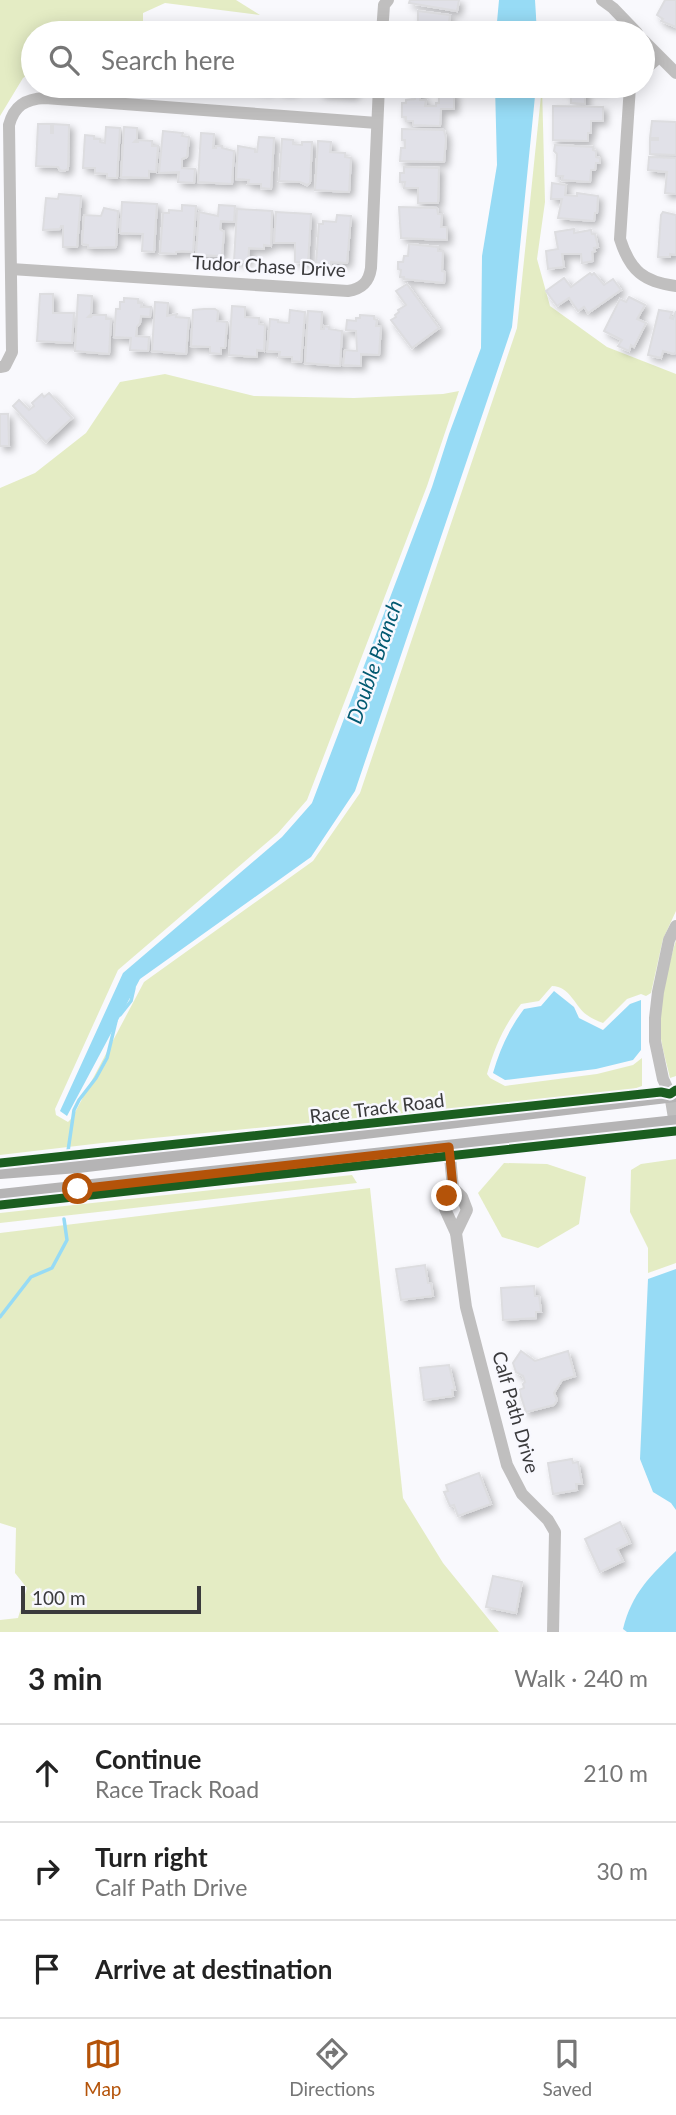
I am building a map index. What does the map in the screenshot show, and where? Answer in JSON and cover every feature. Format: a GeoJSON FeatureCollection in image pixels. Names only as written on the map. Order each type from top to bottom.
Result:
{"type":"FeatureCollection","features":[{"type":"Feature","properties":{"kind":"main road","name":"Race Track Road"},"geometry":{"type":"LineString","coordinates":[[0,1171],[172,1154],[674,1092]]}},
{"type":"Feature","properties":{"kind":"main road"},"geometry":{"type":"LineString","coordinates":[[0,1197],[675,1123]]}},
{"type":"Feature","properties":{"kind":"main road"},"geometry":{"type":"LineString","coordinates":[[172,1154],[174,1178]]}},
{"type":"Feature","properties":{"kind":"street"},"geometry":{"type":"LineString","coordinates":[[602,0],[625,21]]}},
{"type":"Feature","properties":{"kind":"street"},"geometry":{"type":"LineString","coordinates":[[383,21],[384,2]]}},
{"type":"Feature","properties":{"kind":"street"},"geometry":{"type":"LineString","coordinates":[[655,53],[676,73]]}},
{"type":"Feature","properties":{"kind":"street"},"geometry":{"type":"LineString","coordinates":[[655,60],[659,57]]}},
{"type":"Feature","properties":{"kind":"street","name":"Tudor Chase Drive"},"geometry":{"type":"LineString","coordinates":[[11,269],[356,290],[365,284],[371,268],[378,98]]}},
{"type":"Feature","properties":{"kind":"street"},"geometry":{"type":"LineString","coordinates":[[629,98],[620,239],[630,263],[637,272],[656,284],[676,286]]}},
{"type":"Feature","properties":{"kind":"street"},"geometry":{"type":"LineString","coordinates":[[0,367],[5,366],[12,352],[9,125],[12,114],[19,105],[32,99],[377,123]]}},
{"type":"Feature","properties":{"kind":"street"},"geometry":{"type":"LineString","coordinates":[[675,1123],[674,1092],[663,1079],[656,1049],[655,1018],[669,940],[676,926]]}},
{"type":"Feature","properties":{"kind":"street","name":"Calf Path Drive"},"geometry":{"type":"LineString","coordinates":[[449,1147],[453,1188],[462,1197],[467,1210],[456,1233]]}},
{"type":"Feature","properties":{"kind":"street","name":"Calf Path Drive"},"geometry":{"type":"LineString","coordinates":[[453,1188],[447,1196],[445,1209],[456,1233],[466,1307],[507,1465],[522,1494],[548,1520],[555,1532],[553,1632]]}},
{"type":"Feature","properties":{"kind":"green space"},"geometry":{"type":"Polygon","coordinates":[[[0,0],[236,0],[260,15],[165,3],[143,13],[143,21],[21,21],[21,81],[0,116],[0,0]]]}},
{"type":"Feature","properties":{"kind":"green space"},"geometry":{"type":"Polygon","coordinates":[[[542,98],[545,202],[537,259],[550,306],[607,347],[676,374],[676,911],[663,939],[651,993],[627,999],[603,1023],[583,1012],[564,990],[552,986],[539,1001],[521,1004],[500,1037],[487,1074],[505,1086],[597,1074],[633,1065],[642,1058],[642,1086],[625,1092],[0,1155],[0,488],[35,473],[86,433],[120,382],[165,374],[254,396],[354,398],[459,391],[427,486],[307,800],[278,833],[118,970],[55,1109],[56,1115],[68,1122],[144,982],[313,861],[360,793],[517,328],[542,98]]]}},
{"type":"Feature","properties":{"kind":"green space"},"geometry":{"type":"Polygon","coordinates":[[[676,940],[676,1076],[670,1078],[661,1039],[661,1015],[676,940]]]}},
{"type":"Feature","properties":{"kind":"green space"},"geometry":{"type":"Polygon","coordinates":[[[676,1159],[676,1263],[648,1273],[648,1248],[630,1212],[631,1170],[641,1164],[676,1159]]]}},
{"type":"Feature","properties":{"kind":"green space"},"geometry":{"type":"Polygon","coordinates":[[[504,1163],[547,1164],[586,1177],[579,1224],[538,1248],[502,1237],[478,1193],[504,1163]]]}},
{"type":"Feature","properties":{"kind":"green space"},"geometry":{"type":"Polygon","coordinates":[[[352,1175],[357,1183],[0,1223],[0,1213],[352,1175]]]}},
{"type":"Feature","properties":{"kind":"green space"},"geometry":{"type":"Polygon","coordinates":[[[370,1188],[403,1498],[443,1563],[499,1632],[0,1632],[0,1620],[18,1618],[27,1588],[15,1573],[16,1528],[0,1523],[0,1233],[370,1188]]]}},
{"type":"Feature","properties":{"kind":"water"},"geometry":{"type":"Polygon","coordinates":[[[499,0],[535,0],[536,21],[497,21],[499,0]]]}},
{"type":"Feature","properties":{"kind":"water"},"geometry":{"type":"Polygon","coordinates":[[[495,98],[535,98],[512,327],[355,791],[311,857],[140,979],[67,1116],[60,1111],[123,973],[282,837],[312,803],[432,487],[481,348],[482,256],[497,165],[495,98]]]}},
{"type":"Feature","properties":{"kind":"water"},"geometry":{"type":"Polygon","coordinates":[[[554,991],[574,1007],[579,1018],[603,1030],[630,1004],[641,1000],[641,1050],[633,1060],[596,1069],[505,1080],[493,1073],[505,1040],[524,1009],[541,1006],[554,991]]]}},
{"type":"Feature","properties":{"kind":"water"},"geometry":{"type":"Polygon","coordinates":[[[676,1269],[676,1510],[671,1503],[653,1492],[640,1459],[648,1279],[676,1269]]]}},
{"type":"Feature","properties":{"kind":"water"},"geometry":{"type":"Polygon","coordinates":[[[676,1551],[676,1632],[627,1632],[623,1629],[637,1595],[650,1577],[676,1551]]]}},
{"type":"Feature","properties":{"kind":"building"},"geometry":{"type":"Polygon","coordinates":[[[410,0],[459,0],[457,11],[409,3],[410,0]]]}},
{"type":"Feature","properties":{"kind":"building"},"geometry":{"type":"Polygon","coordinates":[[[665,0],[676,0],[676,27],[661,21],[663,19],[657,15],[665,0]]]}},
{"type":"Feature","properties":{"kind":"building"},"geometry":{"type":"Polygon","coordinates":[[[418,11],[450,15],[449,21],[418,21],[418,11]]]}},
{"type":"Feature","properties":{"kind":"building"},"geometry":{"type":"Polygon","coordinates":[[[439,98],[454,98],[454,109],[441,109],[440,126],[413,125],[413,121],[406,121],[406,117],[402,117],[402,103],[415,99],[426,100],[425,106],[436,106],[439,98]]]}},
{"type":"Feature","properties":{"kind":"building"},"geometry":{"type":"Polygon","coordinates":[[[571,98],[585,98],[585,104],[571,103],[571,98]]]}},
{"type":"Feature","properties":{"kind":"building"},"geometry":{"type":"Polygon","coordinates":[[[553,106],[603,107],[603,121],[591,121],[588,141],[553,140],[553,106]]]}},
{"type":"Feature","properties":{"kind":"building"},"geometry":{"type":"Polygon","coordinates":[[[652,121],[676,122],[676,155],[650,154],[650,140],[658,140],[650,138],[652,121]]]}},
{"type":"Feature","properties":{"kind":"building"},"geometry":{"type":"Polygon","coordinates":[[[38,124],[51,124],[51,133],[53,124],[69,125],[68,169],[64,171],[58,167],[36,166],[38,124]]]}},
{"type":"Feature","properties":{"kind":"building"},"geometry":{"type":"Polygon","coordinates":[[[106,127],[120,128],[117,178],[107,178],[107,174],[95,173],[95,168],[83,168],[85,135],[94,136],[94,139],[105,143],[106,127]]]}},
{"type":"Feature","properties":{"kind":"building"},"geometry":{"type":"Polygon","coordinates":[[[124,127],[137,128],[137,139],[134,142],[152,141],[152,146],[158,146],[156,172],[149,171],[149,178],[121,177],[124,127]]]}},
{"type":"Feature","properties":{"kind":"building"},"geometry":{"type":"Polygon","coordinates":[[[402,129],[444,130],[444,162],[400,161],[401,148],[405,148],[402,129]]]}},
{"type":"Feature","properties":{"kind":"building"},"geometry":{"type":"Polygon","coordinates":[[[163,131],[183,133],[182,136],[189,137],[187,157],[182,159],[182,168],[195,169],[194,183],[178,182],[179,172],[159,173],[163,131]]]}},
{"type":"Feature","properties":{"kind":"building"},"geometry":{"type":"Polygon","coordinates":[[[201,133],[214,134],[213,148],[222,146],[234,151],[232,184],[198,182],[201,133]]]}},
{"type":"Feature","properties":{"kind":"building"},"geometry":{"type":"Polygon","coordinates":[[[259,137],[274,138],[271,189],[261,188],[261,184],[248,184],[249,180],[236,179],[238,146],[255,149],[257,152],[259,137]]]}},
{"type":"Feature","properties":{"kind":"building"},"geometry":{"type":"Polygon","coordinates":[[[282,139],[293,140],[293,144],[302,145],[302,142],[312,142],[310,183],[307,185],[279,181],[282,139]]]}},
{"type":"Feature","properties":{"kind":"building"},"geometry":{"type":"Polygon","coordinates":[[[318,141],[331,142],[330,152],[345,153],[345,157],[351,158],[349,192],[315,190],[318,141]]]}},
{"type":"Feature","properties":{"kind":"building"},"geometry":{"type":"Polygon","coordinates":[[[555,145],[593,147],[600,163],[596,163],[595,170],[591,170],[590,182],[562,180],[563,176],[556,176],[555,145]]]}},
{"type":"Feature","properties":{"kind":"building"},"geometry":{"type":"Polygon","coordinates":[[[649,157],[676,158],[676,194],[665,193],[667,172],[648,170],[649,157]]]}},
{"type":"Feature","properties":{"kind":"building"},"geometry":{"type":"Polygon","coordinates":[[[404,167],[439,168],[438,203],[418,203],[418,188],[404,188],[405,182],[400,182],[400,173],[404,173],[404,167]]]}},
{"type":"Feature","properties":{"kind":"building"},"geometry":{"type":"Polygon","coordinates":[[[552,183],[566,185],[565,195],[577,196],[577,193],[598,196],[594,221],[558,218],[562,199],[551,199],[552,183]]]}},
{"type":"Feature","properties":{"kind":"building"},"geometry":{"type":"Polygon","coordinates":[[[59,194],[81,196],[77,247],[63,247],[63,226],[60,229],[43,230],[46,198],[58,199],[59,194]]]}},
{"type":"Feature","properties":{"kind":"building"},"geometry":{"type":"Polygon","coordinates":[[[122,202],[157,204],[154,252],[142,251],[143,234],[120,233],[122,202]]]}},
{"type":"Feature","properties":{"kind":"building"},"geometry":{"type":"Polygon","coordinates":[[[182,205],[196,206],[193,252],[160,253],[163,213],[169,213],[169,210],[182,211],[182,205]]]}},
{"type":"Feature","properties":{"kind":"building"},"geometry":{"type":"Polygon","coordinates":[[[219,205],[235,206],[234,222],[221,221],[220,229],[224,232],[222,256],[196,255],[199,212],[218,216],[219,205]]]}},
{"type":"Feature","properties":{"kind":"building"},"geometry":{"type":"Polygon","coordinates":[[[399,207],[437,208],[438,214],[442,214],[441,227],[447,227],[447,240],[401,238],[399,207]]]}},
{"type":"Feature","properties":{"kind":"building"},"geometry":{"type":"Polygon","coordinates":[[[104,208],[118,211],[116,247],[88,248],[88,245],[82,244],[84,215],[101,216],[104,208]]]}},
{"type":"Feature","properties":{"kind":"building"},"geometry":{"type":"Polygon","coordinates":[[[237,209],[272,211],[271,246],[264,245],[264,249],[249,248],[248,262],[234,261],[237,209]]]}},
{"type":"Feature","properties":{"kind":"building"},"geometry":{"type":"Polygon","coordinates":[[[276,212],[311,214],[308,263],[295,262],[295,243],[274,243],[276,212]]]}},
{"type":"Feature","properties":{"kind":"building"},"geometry":{"type":"Polygon","coordinates":[[[663,212],[676,215],[676,255],[670,254],[670,257],[658,257],[663,212]]]}},
{"type":"Feature","properties":{"kind":"building"},"geometry":{"type":"Polygon","coordinates":[[[337,215],[351,216],[347,263],[316,263],[319,224],[323,224],[323,221],[336,222],[337,215]]]}},
{"type":"Feature","properties":{"kind":"building"},"geometry":{"type":"Polygon","coordinates":[[[574,229],[574,233],[591,230],[592,234],[595,234],[598,247],[592,252],[593,261],[582,263],[581,254],[562,254],[564,267],[548,269],[546,251],[558,249],[555,232],[574,229]]]}},
{"type":"Feature","properties":{"kind":"building"},"geometry":{"type":"Polygon","coordinates":[[[409,244],[438,247],[438,251],[443,251],[444,283],[400,277],[398,262],[403,262],[404,256],[408,256],[409,244]]]}},
{"type":"Feature","properties":{"kind":"building"},"geometry":{"type":"Polygon","coordinates":[[[594,273],[604,285],[613,279],[621,290],[588,313],[584,307],[578,311],[569,298],[557,306],[546,291],[564,278],[571,287],[594,273]]]}},
{"type":"Feature","properties":{"kind":"building"},"geometry":{"type":"Polygon","coordinates":[[[407,284],[439,328],[412,348],[391,320],[396,317],[398,310],[406,305],[396,291],[407,284]]]}},
{"type":"Feature","properties":{"kind":"building"},"geometry":{"type":"Polygon","coordinates":[[[40,294],[53,294],[53,313],[74,313],[72,343],[37,341],[40,294]]]}},
{"type":"Feature","properties":{"kind":"building"},"geometry":{"type":"Polygon","coordinates":[[[78,295],[92,296],[91,314],[88,317],[106,315],[106,319],[111,319],[109,354],[75,351],[78,295]]]}},
{"type":"Feature","properties":{"kind":"building"},"geometry":{"type":"Polygon","coordinates":[[[629,297],[645,305],[637,319],[646,323],[634,347],[631,345],[629,351],[618,346],[622,340],[604,331],[620,299],[626,302],[629,297]]]}},
{"type":"Feature","properties":{"kind":"building"},"geometry":{"type":"Polygon","coordinates":[[[124,298],[138,299],[138,303],[142,303],[141,307],[151,307],[150,317],[141,316],[136,336],[149,337],[148,351],[130,350],[131,338],[114,337],[116,309],[120,309],[120,302],[124,302],[124,298]]]}},
{"type":"Feature","properties":{"kind":"building"},"geometry":{"type":"Polygon","coordinates":[[[155,302],[168,303],[167,316],[177,314],[176,317],[189,318],[186,354],[152,351],[155,302]]]}},
{"type":"Feature","properties":{"kind":"building"},"geometry":{"type":"Polygon","coordinates":[[[232,306],[245,307],[245,317],[259,318],[259,324],[265,325],[264,351],[257,350],[257,357],[229,355],[232,306]]]}},
{"type":"Feature","properties":{"kind":"building"},"geometry":{"type":"Polygon","coordinates":[[[193,310],[218,311],[217,321],[227,322],[225,348],[221,348],[221,354],[210,353],[210,347],[191,346],[193,310]]]}},
{"type":"Feature","properties":{"kind":"building"},"geometry":{"type":"Polygon","coordinates":[[[290,310],[305,312],[301,362],[292,361],[292,357],[279,357],[280,352],[267,351],[270,319],[289,323],[290,310]]]}},
{"type":"Feature","properties":{"kind":"building"},"geometry":{"type":"Polygon","coordinates":[[[659,310],[672,312],[670,318],[673,319],[676,311],[676,352],[674,354],[663,351],[661,358],[648,355],[659,310]]]}},
{"type":"Feature","properties":{"kind":"building"},"geometry":{"type":"Polygon","coordinates":[[[308,311],[322,312],[321,329],[324,329],[324,326],[342,331],[340,366],[305,363],[308,311]]]}},
{"type":"Feature","properties":{"kind":"building"},"geometry":{"type":"Polygon","coordinates":[[[360,315],[374,316],[377,320],[376,326],[381,326],[379,355],[361,354],[361,366],[343,365],[345,350],[357,351],[356,331],[346,330],[347,320],[356,321],[360,315]]]}},
{"type":"Feature","properties":{"kind":"building"},"geometry":{"type":"Polygon","coordinates":[[[49,393],[72,418],[46,442],[13,406],[19,400],[29,410],[42,394],[44,397],[49,393]]]}},
{"type":"Feature","properties":{"kind":"building"},"geometry":{"type":"Polygon","coordinates":[[[0,414],[8,414],[9,446],[0,446],[0,414]]]}},
{"type":"Feature","properties":{"kind":"building"},"geometry":{"type":"Polygon","coordinates":[[[425,1265],[433,1296],[401,1300],[396,1269],[425,1265]]]}},
{"type":"Feature","properties":{"kind":"building"},"geometry":{"type":"Polygon","coordinates":[[[534,1286],[535,1296],[539,1296],[541,1312],[536,1312],[536,1318],[503,1320],[501,1288],[534,1286]]]}},
{"type":"Feature","properties":{"kind":"building"},"geometry":{"type":"Polygon","coordinates":[[[521,1351],[535,1361],[568,1351],[575,1376],[562,1380],[554,1393],[557,1400],[554,1405],[526,1412],[519,1390],[524,1388],[525,1382],[523,1376],[516,1372],[513,1363],[521,1351]]]}},
{"type":"Feature","properties":{"kind":"building"},"geometry":{"type":"Polygon","coordinates":[[[449,1365],[455,1390],[452,1390],[453,1396],[424,1400],[420,1368],[449,1365]]]}},
{"type":"Feature","properties":{"kind":"building"},"geometry":{"type":"Polygon","coordinates":[[[572,1459],[573,1463],[578,1462],[582,1484],[576,1484],[577,1490],[553,1494],[548,1463],[572,1459]]]}},
{"type":"Feature","properties":{"kind":"building"},"geometry":{"type":"Polygon","coordinates":[[[479,1473],[491,1504],[458,1516],[444,1492],[448,1491],[446,1485],[479,1473]]]}},
{"type":"Feature","properties":{"kind":"building"},"geometry":{"type":"Polygon","coordinates":[[[620,1522],[630,1543],[617,1549],[623,1561],[600,1572],[585,1539],[620,1522]]]}},
{"type":"Feature","properties":{"kind":"building"},"geometry":{"type":"Polygon","coordinates":[[[493,1576],[522,1582],[516,1613],[486,1607],[493,1576]]]}},
{"type":"Feature","properties":{"kind":"waterway","name":"Double Branch"},"geometry":{"type":"LineString","coordinates":[[120,1015],[131,1001],[134,988]]}},
{"type":"Feature","properties":{"kind":"waterway","name":"Double Branch"},"geometry":{"type":"LineString","coordinates":[[68,1151],[74,1110],[107,1058],[116,1021]]}},
{"type":"Feature","properties":{"kind":"waterway","name":"Double Branch"},"geometry":{"type":"LineString","coordinates":[[0,1317],[31,1277],[52,1268],[67,1240],[64,1219]]}},
{"type":"Feature","properties":{"kind":"cycle path"},"geometry":{"type":"LineString","coordinates":[[0,1163],[661,1092],[670,1094],[676,1090]]}},
{"type":"Feature","properties":{"kind":"cycle path"},"geometry":{"type":"LineString","coordinates":[[0,1205],[676,1131]]}},
{"type":"Feature","properties":{"kind":"route"},"geometry":{"type":"LineString","coordinates":[[78,1189],[449,1147],[453,1188],[447,1196]]}}]}
